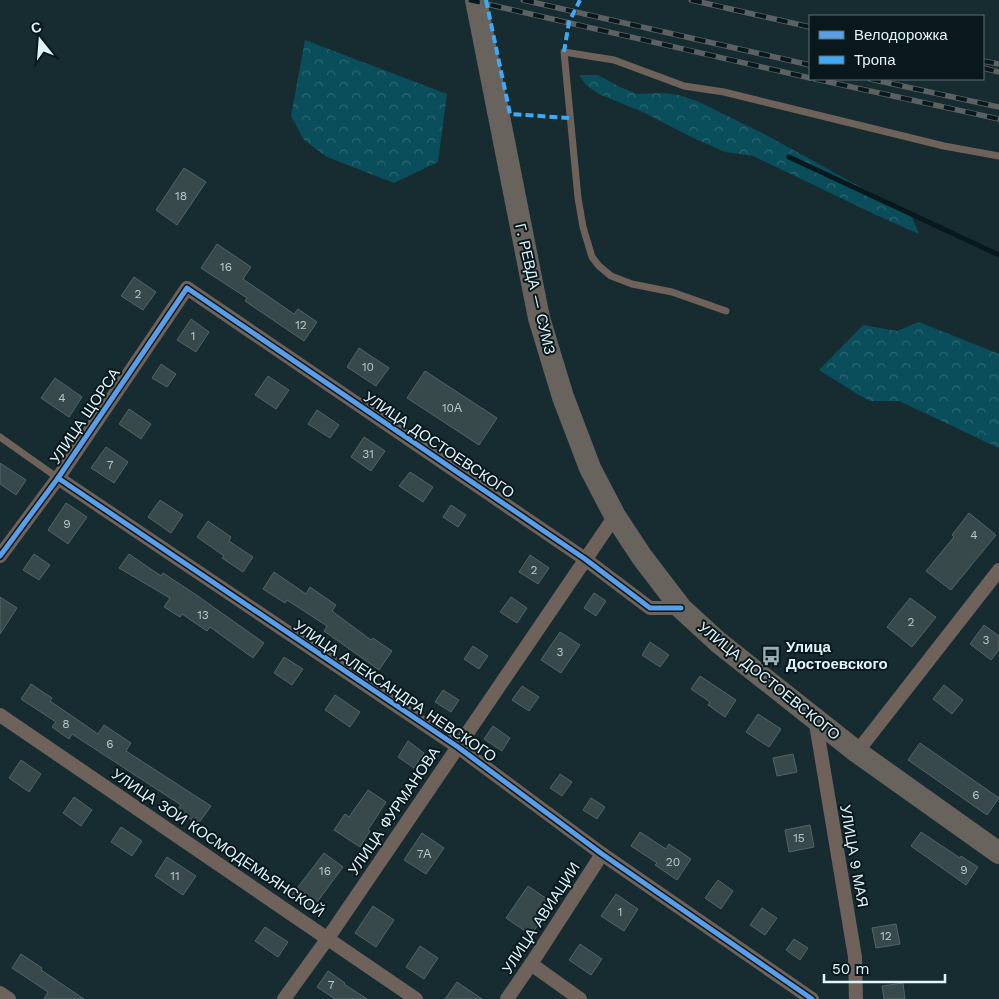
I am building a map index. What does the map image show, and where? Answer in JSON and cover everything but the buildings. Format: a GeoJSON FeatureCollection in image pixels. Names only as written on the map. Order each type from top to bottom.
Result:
{"type":"FeatureCollection","features":[{"type":"Feature","properties":{"kind":"main road","name":"Г. РЕВДА — СУМЗ"},"geometry":{"type":"LineString","coordinates":[[476,0],[539,318],[563,397],[590,468],[615,516],[642,558],[681,608]]}},
{"type":"Feature","properties":{"kind":"main road","name":"УЛИЦА ДОСТОЕВСКОГО"},"geometry":{"type":"LineString","coordinates":[[681,608],[718,642],[857,752],[999,853]]}},
{"type":"Feature","properties":{"kind":"street","name":"УЛИЦА ЩОРСА"},"geometry":{"type":"LineString","coordinates":[[0,556],[58,478],[187,288]]}},
{"type":"Feature","properties":{"kind":"street","name":"УЛИЦА ДОСТОЕВСКОГО"},"geometry":{"type":"LineString","coordinates":[[187,288],[585,560],[650,608],[681,608]]}},
{"type":"Feature","properties":{"kind":"street","name":"УЛИЦА АЛЕКСАНДРА НЕВСКОГО"},"geometry":{"type":"LineString","coordinates":[[58,478],[458,747],[602,854],[812,999]]}},
{"type":"Feature","properties":{"kind":"street","name":"УЛИЦА ФУРМАНОВА"},"geometry":{"type":"LineString","coordinates":[[284,999],[328,938],[615,516]]}},
{"type":"Feature","properties":{"kind":"street"},"geometry":{"type":"LineString","coordinates":[[857,752],[999,570]]}},
{"type":"Feature","properties":{"kind":"street","name":"УЛИЦА ЗОИ КОСМОДЕМЬЯНСКОЙ"},"geometry":{"type":"LineString","coordinates":[[0,715],[416,999]]}},
{"type":"Feature","properties":{"kind":"street","name":"УЛИЦА 9 МАЯ"},"geometry":{"type":"LineString","coordinates":[[815,718],[855,958],[856,999]]}},
{"type":"Feature","properties":{"kind":"street","name":"УЛИЦА АВИАЦИИ"},"geometry":{"type":"LineString","coordinates":[[507,999],[602,854]]}},
{"type":"Feature","properties":{"kind":"street"},"geometry":{"type":"LineString","coordinates":[[531,964],[580,999]]}},
{"type":"Feature","properties":{"kind":"street"},"geometry":{"type":"LineString","coordinates":[[0,993],[9,999]]}},
{"type":"Feature","properties":{"kind":"lane"},"geometry":{"type":"LineString","coordinates":[[726,311],[672,292],[632,284],[611,276],[592,257],[583,227],[578,198],[564,52],[614,60],[684,86],[724,92],[944,146],[999,156]]}},
{"type":"Feature","properties":{"kind":"lane","name":"УЛИЦА АЛЕКСАНДРА НЕВСКОГО"},"geometry":{"type":"LineString","coordinates":[[0,438],[58,478]]}},
{"type":"Feature","properties":{"kind":"green space"},"geometry":{"type":"Polygon","coordinates":[[[305,40],[447,94],[438,162],[394,183],[327,157],[304,140],[291,116],[305,40]]]}},
{"type":"Feature","properties":{"kind":"green space"},"geometry":{"type":"Polygon","coordinates":[[[579,75],[598,75],[637,94],[661,93],[679,95],[697,101],[768,136],[911,215],[919,234],[753,156],[725,152],[645,113],[599,94],[586,85],[579,75]]]}},
{"type":"Feature","properties":{"kind":"green space"},"geometry":{"type":"Polygon","coordinates":[[[919,322],[999,354],[999,448],[899,401],[870,401],[819,370],[863,325],[897,331],[919,322]]]}},
{"type":"Feature","properties":{"kind":"waterway"},"geometry":{"type":"LineString","coordinates":[[789,157],[999,255]]}},
{"type":"Feature","properties":{"kind":"railway"},"geometry":{"type":"LineString","coordinates":[[469,0],[809,78]]}},
{"type":"Feature","properties":{"kind":"railway"},"geometry":{"type":"LineString","coordinates":[[523,0],[809,65]]}},
{"type":"Feature","properties":{"kind":"railway"},"geometry":{"type":"LineString","coordinates":[[691,0],[809,27]]}},
{"type":"Feature","properties":{"kind":"railway"},"geometry":{"type":"LineString","coordinates":[[984,61],[999,64]]}},
{"type":"Feature","properties":{"kind":"railway"},"geometry":{"type":"LineString","coordinates":[[984,68],[999,72]]}},
{"type":"Feature","properties":{"kind":"railway"},"geometry":{"type":"LineString","coordinates":[[820,80],[999,119]]}},
{"type":"Feature","properties":{"kind":"railway"},"geometry":{"type":"LineString","coordinates":[[875,80],[999,107]]}},
{"type":"Feature","properties":{"kind":"marked path"},"geometry":{"type":"LineString","coordinates":[[486,0],[510,114],[569,118]]}},
{"type":"Feature","properties":{"kind":"marked path"},"geometry":{"type":"LineString","coordinates":[[564,52],[569,22],[580,0]]}},
{"type":"Feature","properties":{"kind":"cycle path"},"geometry":{"type":"LineString","coordinates":[[0,556],[58,478],[187,288],[585,559],[650,608],[681,608]]}},
{"type":"Feature","properties":{"kind":"cycle path"},"geometry":{"type":"LineString","coordinates":[[58,478],[458,747],[602,854],[812,999]]}},
{"type":"Feature","properties":{"kind":"place","name":"Улица Достоевского"},"geometry":{"type":"Point","coordinates":[771,656]}}]}
